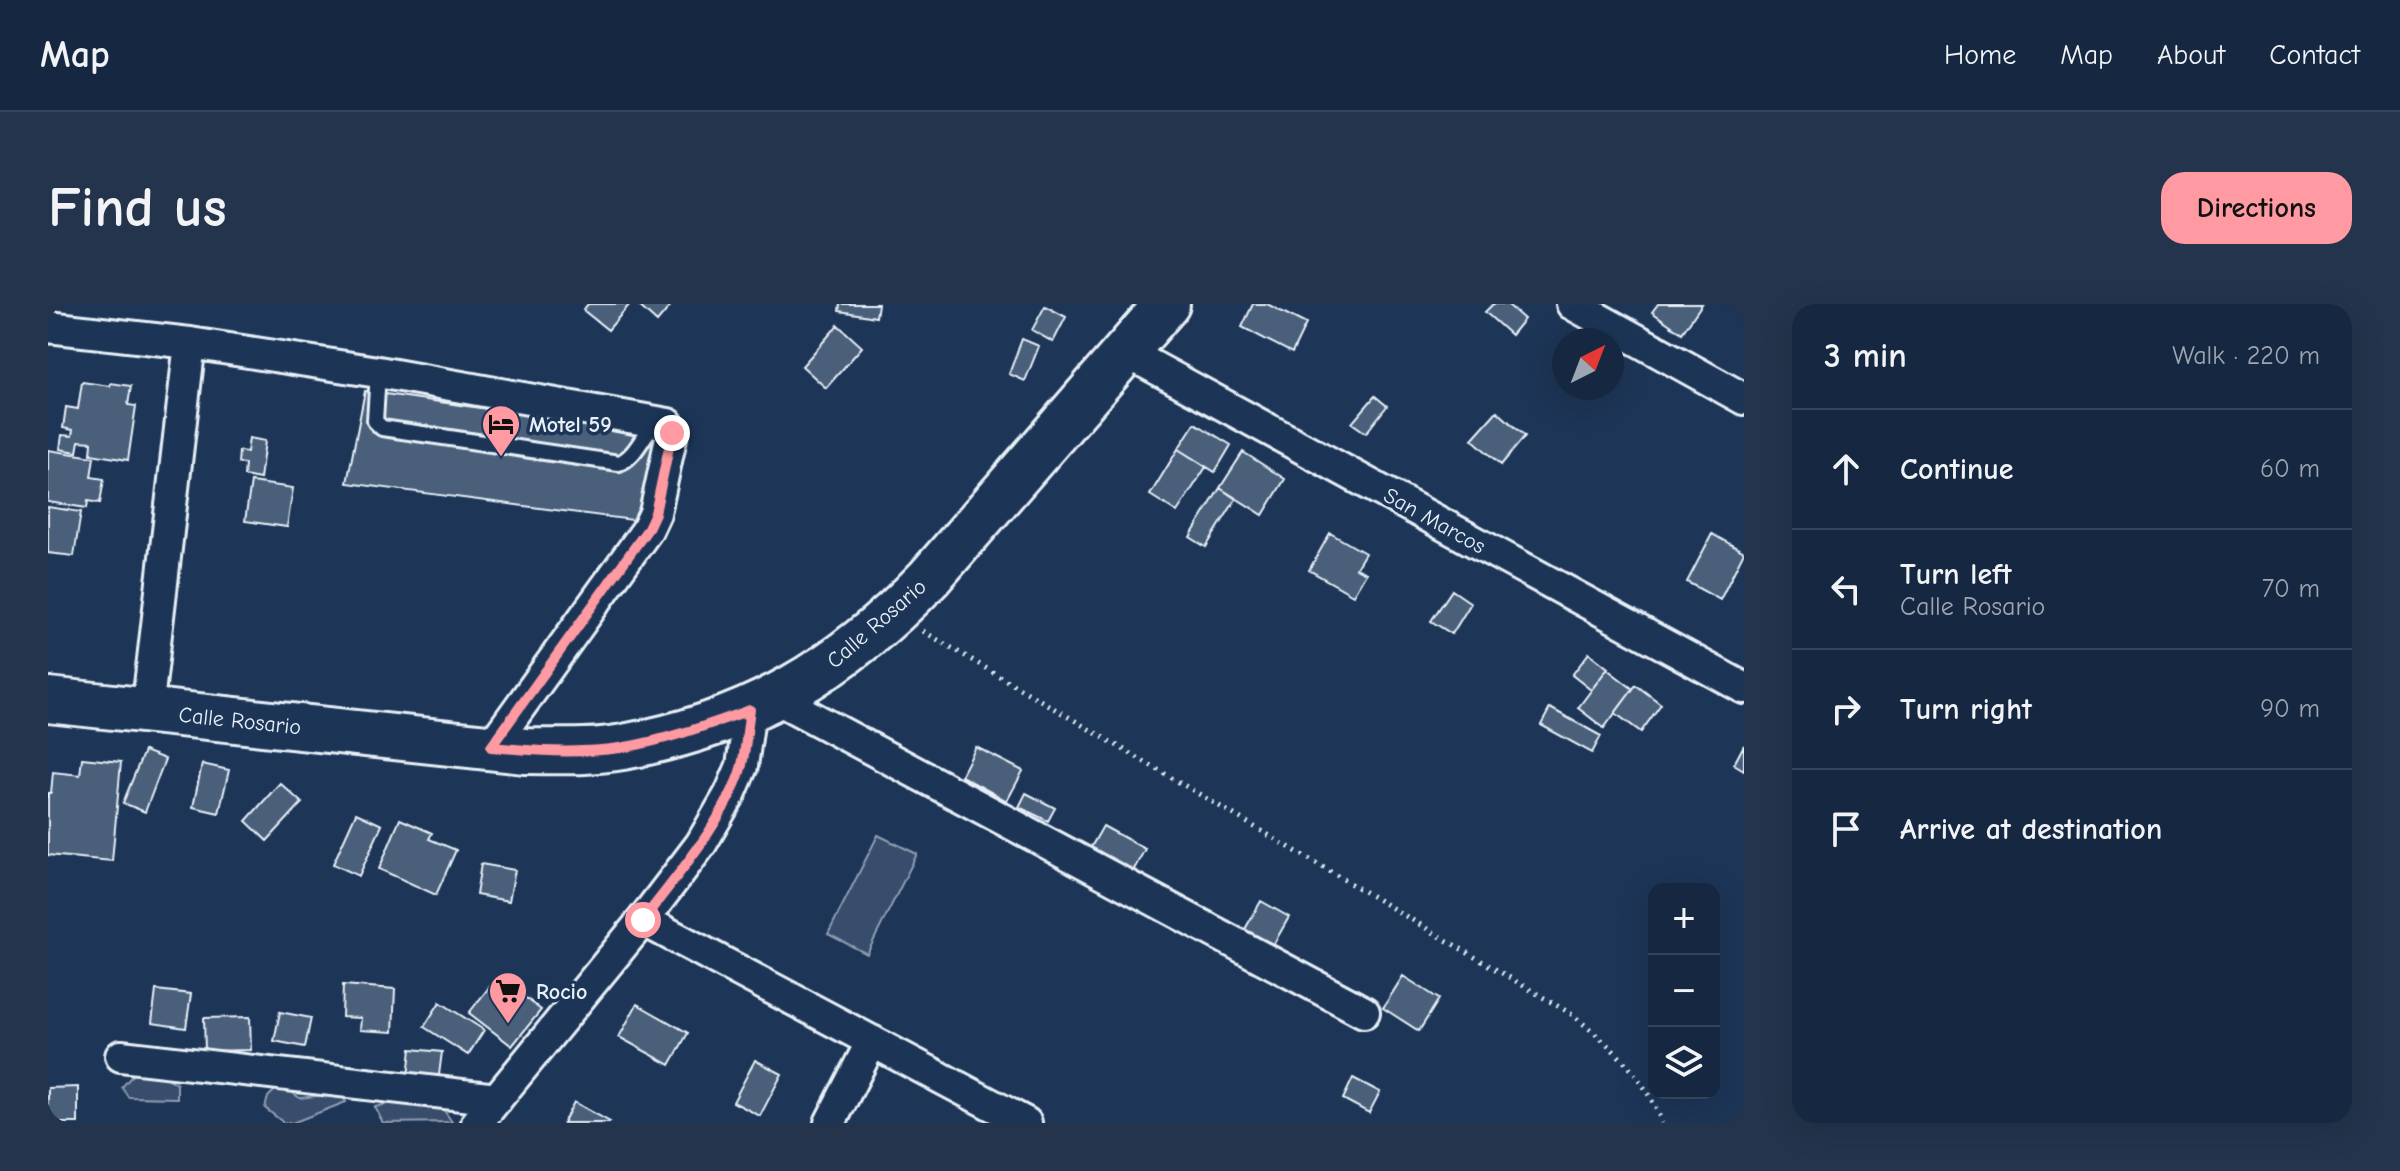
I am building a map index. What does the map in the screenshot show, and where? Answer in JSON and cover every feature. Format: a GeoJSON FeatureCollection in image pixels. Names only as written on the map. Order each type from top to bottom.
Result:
{"type":"FeatureCollection","features":[{"type":"Feature","properties":{"kind":"main road","name":"Calle Rosario"},"geometry":{"type":"LineString","coordinates":[[48,700],[491,747],[574,752],[622,747],[668,736],[762,704],[823,671],[896,613],[1167,304]]}},
{"type":"Feature","properties":{"kind":"street"},"geometry":{"type":"LineString","coordinates":[[1572,304],[1744,399]]}},
{"type":"Feature","properties":{"kind":"street"},"geometry":{"type":"LineString","coordinates":[[48,327],[190,343],[378,372],[668,424],[672,433],[655,513],[647,530],[491,747]]}},
{"type":"Feature","properties":{"kind":"street"},"geometry":{"type":"LineString","coordinates":[[147,711],[190,343]]}},
{"type":"Feature","properties":{"kind":"street","name":"San Marcos"},"geometry":{"type":"LineString","coordinates":[[1126,352],[1741,680]]}},
{"type":"Feature","properties":{"kind":"street"},"geometry":{"type":"LineString","coordinates":[[477,1123],[701,844],[730,794],[762,704],[1364,1012]]}},
{"type":"Feature","properties":{"kind":"street"},"geometry":{"type":"LineString","coordinates":[[643,920],[1026,1123]]}},
{"type":"Feature","properties":{"kind":"street"},"geometry":{"type":"LineString","coordinates":[[830,1123],[872,1041]]}},
{"type":"Feature","properties":{"kind":"street"},"geometry":{"type":"LineString","coordinates":[[121,1056],[497,1099]]}},
{"type":"Feature","properties":{"kind":"lane"},"geometry":{"type":"LineString","coordinates":[[378,372],[375,421],[382,428],[619,463],[629,458],[656,420]]}},
{"type":"Feature","properties":{"kind":"path"},"geometry":{"type":"LineString","coordinates":[[896,613],[938,642],[1573,1015],[1619,1054],[1653,1098],[1662,1123]]}},
{"type":"Feature","properties":{"kind":"shaded area"},"geometry":{"type":"Polygon","coordinates":[[[878,835],[917,854],[867,954],[828,934],[878,835]]]}},
{"type":"Feature","properties":{"kind":"shaded area"},"geometry":{"type":"Polygon","coordinates":[[[143,1063],[177,1084],[177,1098],[128,1097],[122,1087],[143,1063]]]}},
{"type":"Feature","properties":{"kind":"shaded area"},"geometry":{"type":"Polygon","coordinates":[[[280,1085],[300,1098],[340,1093],[346,1102],[292,1123],[284,1123],[265,1108],[268,1097],[280,1085]]]}},
{"type":"Feature","properties":{"kind":"shaded area"},"geometry":{"type":"Polygon","coordinates":[[[400,1101],[443,1109],[452,1122],[383,1123],[375,1107],[400,1101]]]}},
{"type":"Feature","properties":{"kind":"building"},"geometry":{"type":"Polygon","coordinates":[[[588,304],[630,304],[608,330],[583,310],[588,304]]]}},
{"type":"Feature","properties":{"kind":"building"},"geometry":{"type":"Polygon","coordinates":[[[637,304],[672,304],[657,322],[637,304]]]}},
{"type":"Feature","properties":{"kind":"building"},"geometry":{"type":"Polygon","coordinates":[[[840,304],[878,304],[876,317],[839,311],[840,304]]]}},
{"type":"Feature","properties":{"kind":"building"},"geometry":{"type":"Polygon","coordinates":[[[1253,304],[1267,304],[1306,324],[1292,353],[1242,327],[1253,304]]]}},
{"type":"Feature","properties":{"kind":"building"},"geometry":{"type":"Polygon","coordinates":[[[1493,304],[1507,304],[1524,319],[1511,335],[1485,312],[1493,304]]]}},
{"type":"Feature","properties":{"kind":"building"},"geometry":{"type":"Polygon","coordinates":[[[1658,304],[1702,304],[1682,333],[1652,312],[1658,304]]]}},
{"type":"Feature","properties":{"kind":"building"},"geometry":{"type":"Polygon","coordinates":[[[1045,306],[1066,317],[1053,342],[1032,330],[1045,306]]]}},
{"type":"Feature","properties":{"kind":"building"},"geometry":{"type":"Polygon","coordinates":[[[838,325],[862,347],[826,388],[802,366],[838,325]]]}},
{"type":"Feature","properties":{"kind":"building"},"geometry":{"type":"Polygon","coordinates":[[[1022,339],[1039,346],[1025,381],[1009,374],[1022,339]]]}},
{"type":"Feature","properties":{"kind":"building"},"geometry":{"type":"Polygon","coordinates":[[[82,382],[131,386],[128,405],[136,406],[128,460],[91,454],[92,442],[79,441],[77,452],[60,449],[62,435],[72,436],[73,430],[63,428],[66,407],[78,409],[82,382]]]}},
{"type":"Feature","properties":{"kind":"building","name":"Motel 59"},"geometry":{"type":"Polygon","coordinates":[[[365,391],[655,434],[640,521],[347,483],[365,391]]]}},
{"type":"Feature","properties":{"kind":"building"},"geometry":{"type":"Polygon","coordinates":[[[1375,396],[1387,406],[1366,433],[1352,423],[1375,396]]]}},
{"type":"Feature","properties":{"kind":"building"},"geometry":{"type":"Polygon","coordinates":[[[1497,411],[1525,436],[1501,465],[1472,439],[1497,411]]]}},
{"type":"Feature","properties":{"kind":"building"},"geometry":{"type":"Polygon","coordinates":[[[1195,423],[1231,445],[1215,472],[1178,449],[1195,423]]]}},
{"type":"Feature","properties":{"kind":"building"},"geometry":{"type":"Polygon","coordinates":[[[249,438],[265,441],[260,479],[244,476],[245,464],[238,463],[239,451],[247,452],[249,438]]]}},
{"type":"Feature","properties":{"kind":"building"},"geometry":{"type":"Polygon","coordinates":[[[1178,449],[1206,467],[1177,512],[1150,495],[1178,449]]]}},
{"type":"Feature","properties":{"kind":"building"},"geometry":{"type":"Polygon","coordinates":[[[48,450],[94,457],[91,477],[104,479],[100,503],[88,501],[87,508],[48,502],[48,450]]]}},
{"type":"Feature","properties":{"kind":"building"},"geometry":{"type":"Polygon","coordinates":[[[1243,452],[1285,479],[1263,515],[1220,488],[1243,452]]]}},
{"type":"Feature","properties":{"kind":"building"},"geometry":{"type":"Polygon","coordinates":[[[251,482],[293,488],[287,527],[245,521],[251,482]]]}},
{"type":"Feature","properties":{"kind":"building"},"geometry":{"type":"Polygon","coordinates":[[[1220,488],[1236,499],[1206,547],[1190,537],[1220,488]]]}},
{"type":"Feature","properties":{"kind":"building"},"geometry":{"type":"Polygon","coordinates":[[[48,507],[81,512],[74,556],[48,553],[48,507]]]}},
{"type":"Feature","properties":{"kind":"building"},"geometry":{"type":"Polygon","coordinates":[[[1330,533],[1365,553],[1356,568],[1366,573],[1353,595],[1309,570],[1330,533]]]}},
{"type":"Feature","properties":{"kind":"building"},"geometry":{"type":"Polygon","coordinates":[[[1712,534],[1744,552],[1720,600],[1687,582],[1712,534]]]}},
{"type":"Feature","properties":{"kind":"building"},"geometry":{"type":"Polygon","coordinates":[[[1452,590],[1471,603],[1452,634],[1431,621],[1452,590]]]}},
{"type":"Feature","properties":{"kind":"building"},"geometry":{"type":"Polygon","coordinates":[[[1589,653],[1608,668],[1591,690],[1572,675],[1589,653]]]}},
{"type":"Feature","properties":{"kind":"building"},"geometry":{"type":"Polygon","coordinates":[[[1607,669],[1633,689],[1604,728],[1578,708],[1607,669]]]}},
{"type":"Feature","properties":{"kind":"building"},"geometry":{"type":"Polygon","coordinates":[[[1636,685],[1661,704],[1641,732],[1615,713],[1636,685]]]}},
{"type":"Feature","properties":{"kind":"building"},"geometry":{"type":"Polygon","coordinates":[[[1550,708],[1601,736],[1592,753],[1541,725],[1550,708]]]}},
{"type":"Feature","properties":{"kind":"building"},"geometry":{"type":"Polygon","coordinates":[[[1744,745],[1744,770],[1734,764],[1744,745]]]}},
{"type":"Feature","properties":{"kind":"building"},"geometry":{"type":"Polygon","coordinates":[[[976,747],[1023,771],[1007,801],[961,776],[976,747]]]}},
{"type":"Feature","properties":{"kind":"building"},"geometry":{"type":"Polygon","coordinates":[[[144,751],[165,759],[145,812],[123,803],[144,751]]]}},
{"type":"Feature","properties":{"kind":"building"},"geometry":{"type":"Polygon","coordinates":[[[82,758],[121,762],[112,861],[48,855],[48,793],[51,793],[53,772],[80,775],[82,758]]]}},
{"type":"Feature","properties":{"kind":"building"},"geometry":{"type":"Polygon","coordinates":[[[202,764],[229,770],[219,813],[193,807],[202,764]]]}},
{"type":"Feature","properties":{"kind":"building"},"geometry":{"type":"Polygon","coordinates":[[[280,783],[302,803],[267,841],[246,821],[280,783]]]}},
{"type":"Feature","properties":{"kind":"building"},"geometry":{"type":"Polygon","coordinates":[[[1026,793],[1055,808],[1048,821],[1019,807],[1026,793]]]}},
{"type":"Feature","properties":{"kind":"building"},"geometry":{"type":"Polygon","coordinates":[[[356,813],[382,825],[359,876],[333,864],[356,813]]]}},
{"type":"Feature","properties":{"kind":"building"},"geometry":{"type":"Polygon","coordinates":[[[400,819],[432,833],[429,839],[456,850],[436,895],[379,869],[400,819]]]}},
{"type":"Feature","properties":{"kind":"building"},"geometry":{"type":"Polygon","coordinates":[[[1103,826],[1145,849],[1132,873],[1090,849],[1103,826]]]}},
{"type":"Feature","properties":{"kind":"building"},"geometry":{"type":"Polygon","coordinates":[[[481,864],[515,870],[509,901],[476,895],[481,864]]]}},
{"type":"Feature","properties":{"kind":"building"},"geometry":{"type":"Polygon","coordinates":[[[1261,901],[1289,917],[1272,947],[1244,931],[1261,901]]]}},
{"type":"Feature","properties":{"kind":"building"},"geometry":{"type":"Polygon","coordinates":[[[498,976],[541,1010],[512,1046],[469,1013],[498,976]]]}},
{"type":"Feature","properties":{"kind":"building"},"geometry":{"type":"Polygon","coordinates":[[[1403,976],[1439,999],[1419,1031],[1383,1008],[1403,976]]]}},
{"type":"Feature","properties":{"kind":"building"},"geometry":{"type":"Polygon","coordinates":[[[343,985],[395,989],[393,1032],[360,1030],[361,1018],[342,1017],[343,985]]]}},
{"type":"Feature","properties":{"kind":"building"},"geometry":{"type":"Polygon","coordinates":[[[156,990],[191,994],[186,1028],[152,1023],[156,990]]]}},
{"type":"Feature","properties":{"kind":"building"},"geometry":{"type":"Polygon","coordinates":[[[440,1002],[484,1030],[468,1055],[424,1027],[440,1002]]]}},
{"type":"Feature","properties":{"kind":"building"},"geometry":{"type":"Polygon","coordinates":[[[637,1004],[688,1033],[670,1065],[619,1037],[637,1004]]]}},
{"type":"Feature","properties":{"kind":"building"},"geometry":{"type":"Polygon","coordinates":[[[280,1012],[311,1018],[305,1047],[274,1041],[280,1012]]]}},
{"type":"Feature","properties":{"kind":"building"},"geometry":{"type":"Polygon","coordinates":[[[250,1017],[251,1050],[205,1051],[204,1018],[250,1017]]]}},
{"type":"Feature","properties":{"kind":"building"},"geometry":{"type":"Polygon","coordinates":[[[411,1049],[442,1052],[437,1090],[407,1086],[411,1049]]]}},
{"type":"Feature","properties":{"kind":"building"},"geometry":{"type":"Polygon","coordinates":[[[755,1060],[782,1074],[760,1116],[733,1102],[755,1060]]]}},
{"type":"Feature","properties":{"kind":"building"},"geometry":{"type":"Polygon","coordinates":[[[1353,1078],[1380,1092],[1369,1113],[1343,1099],[1353,1078]]]}},
{"type":"Feature","properties":{"kind":"building"},"geometry":{"type":"Polygon","coordinates":[[[78,1087],[78,1123],[48,1123],[48,1088],[78,1087]]]}},
{"type":"Feature","properties":{"kind":"building"},"geometry":{"type":"Polygon","coordinates":[[[574,1102],[610,1122],[563,1123],[574,1102]]]}},
{"type":"Feature","properties":{"kind":"place","name":"Motel 59"},"geometry":{"type":"Point","coordinates":[501,458]}},
{"type":"Feature","properties":{"kind":"place","name":"Rocio"},"geometry":{"type":"Point","coordinates":[508,1025]}},
{"type":"Feature","properties":{"kind":"route"},"geometry":{"type":"LineString","coordinates":[[643,920],[701,844],[730,794],[742,766],[750,710],[622,747],[574,752],[491,747],[647,530],[655,513],[672,433]]}}]}
